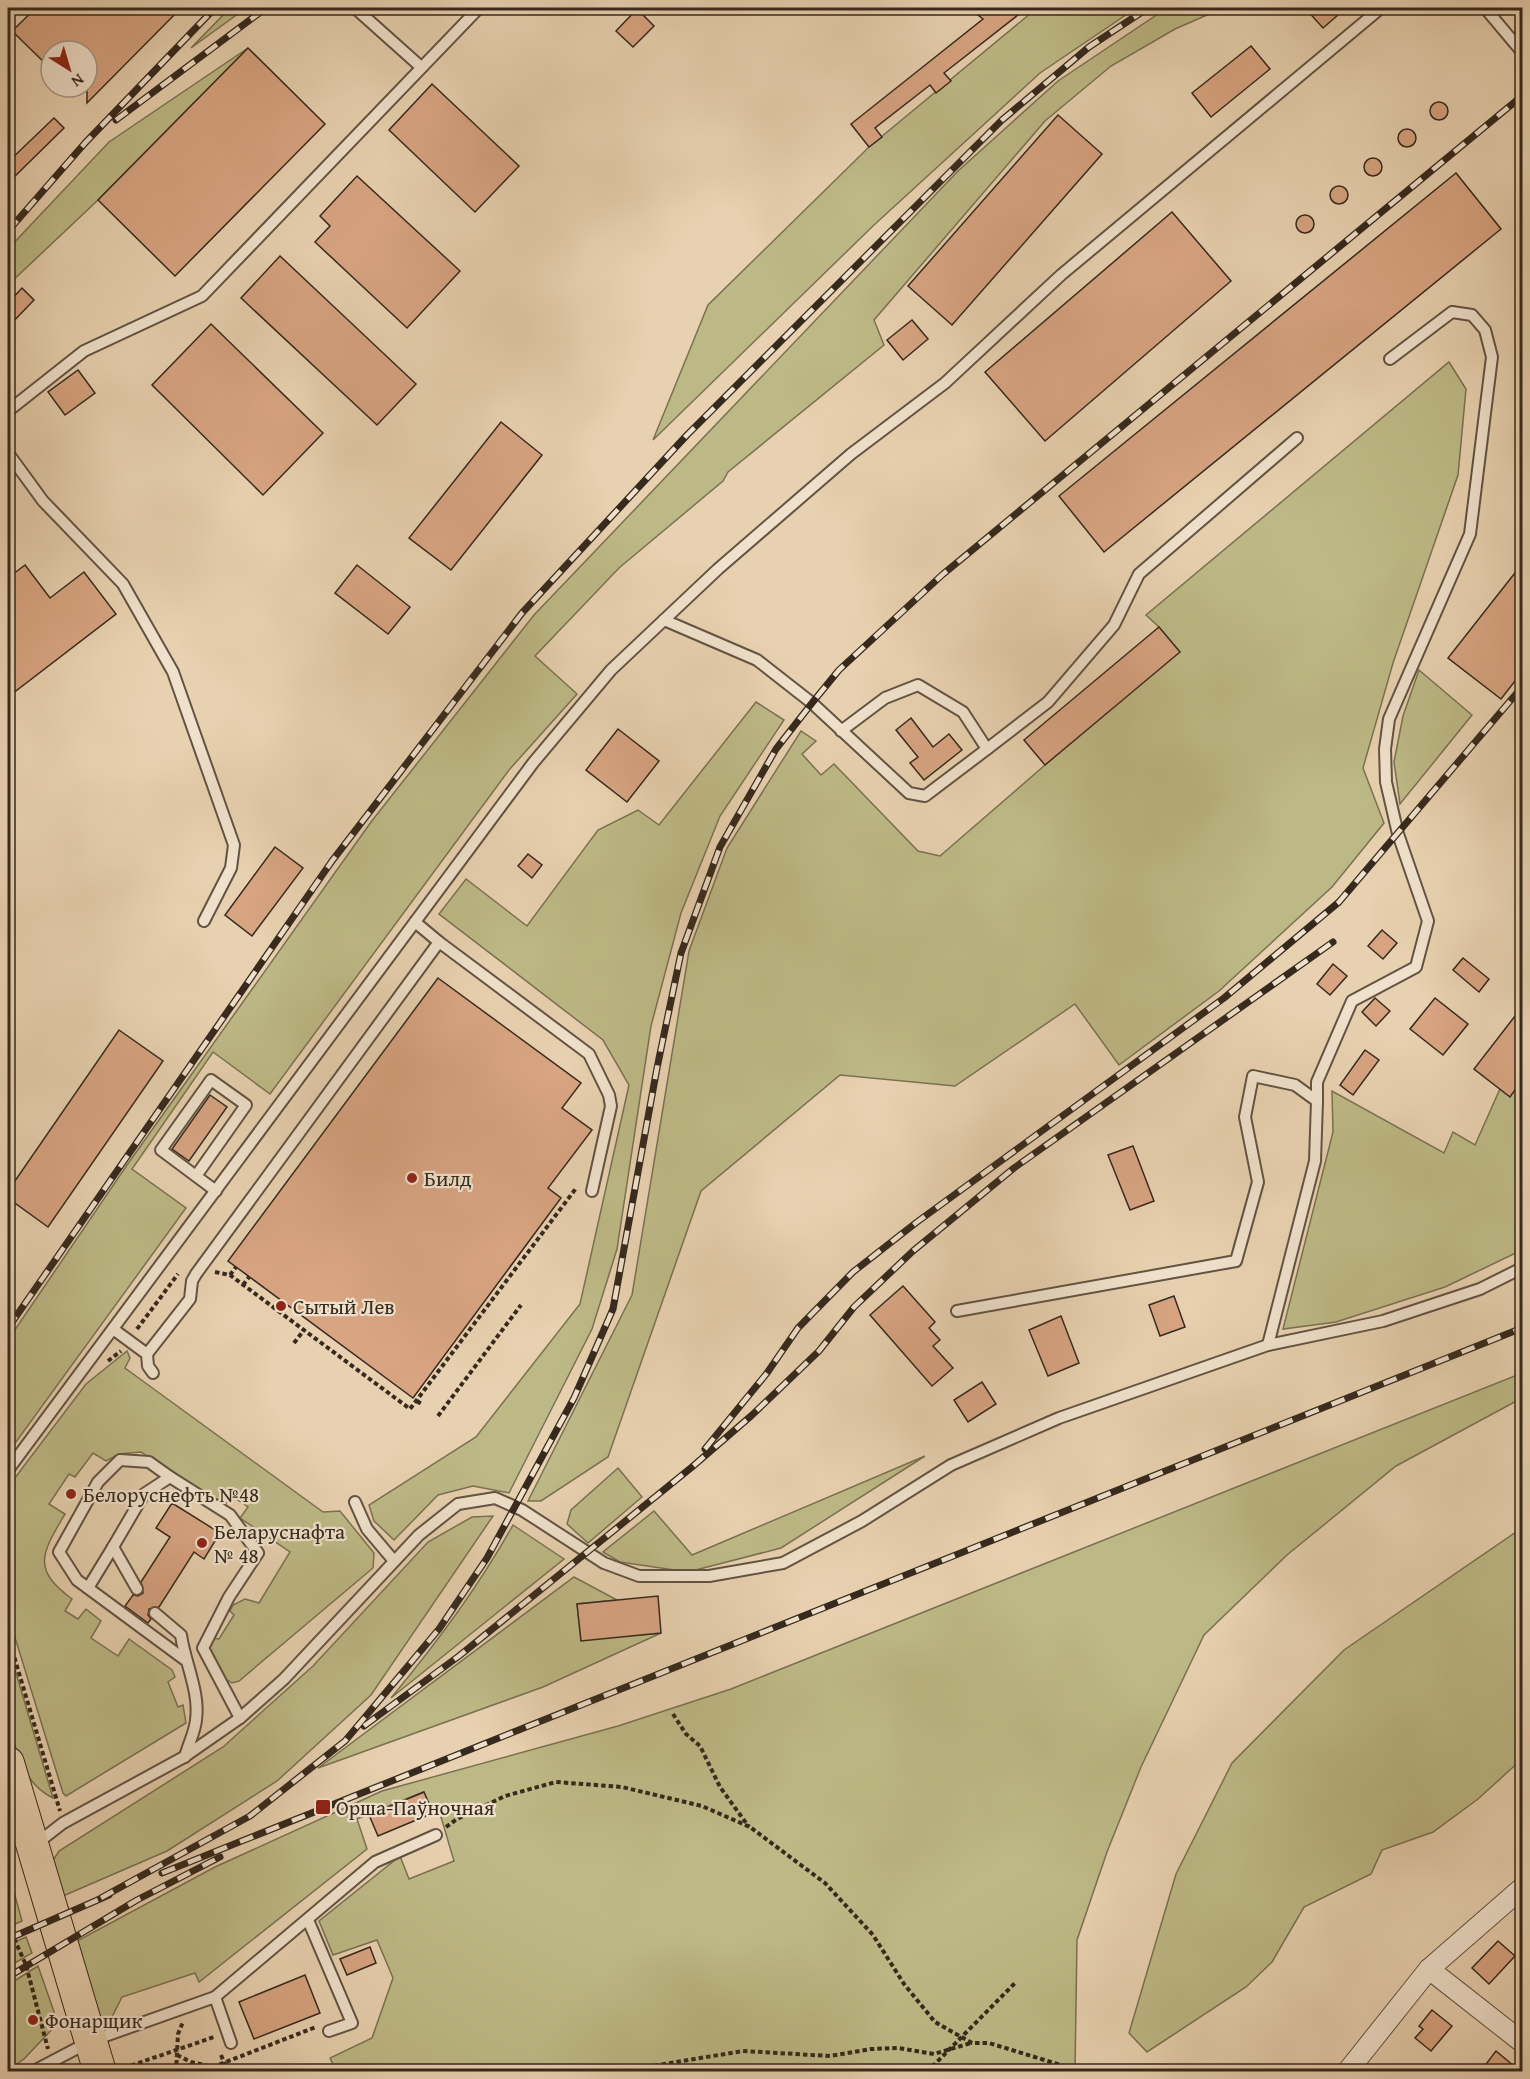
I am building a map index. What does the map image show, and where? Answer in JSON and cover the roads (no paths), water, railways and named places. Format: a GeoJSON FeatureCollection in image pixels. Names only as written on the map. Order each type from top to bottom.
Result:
{"type":"FeatureCollection","features":[{"type":"Feature","properties":{"kind":"main road"},"geometry":{"type":"LineString","coordinates":[[8,1763],[26,1850],[76,2055],[114,2068]]}},
{"type":"Feature","properties":{"kind":"main road"},"geometry":{"type":"LineString","coordinates":[[8,1813],[26,1850]]}},
{"type":"Feature","properties":{"kind":"street"},"geometry":{"type":"LineString","coordinates":[[1347,2072],[1429,1969],[1522,1888]]}},
{"type":"Feature","properties":{"kind":"street"},"geometry":{"type":"LineString","coordinates":[[1429,1969],[1522,2042]]}},
{"type":"Feature","properties":{"kind":"lane"},"geometry":{"type":"LineString","coordinates":[[355,8],[421,67]]}},
{"type":"Feature","properties":{"kind":"lane"},"geometry":{"type":"LineString","coordinates":[[8,411],[84,351],[202,296],[479,8]]}},
{"type":"Feature","properties":{"kind":"lane"},"geometry":{"type":"LineString","coordinates":[[8,1470],[533,763],[610,670],[718,569],[851,454],[945,383],[1061,275],[1381,8]]}},
{"type":"Feature","properties":{"kind":"lane"},"geometry":{"type":"LineString","coordinates":[[1485,8],[1522,52]]}},
{"type":"Feature","properties":{"kind":"lane"},"geometry":{"type":"LineString","coordinates":[[1268,1345],[1315,1161],[1317,1082],[1352,1001],[1416,967],[1428,921],[1398,834],[1386,782],[1385,749],[1389,719],[1470,534],[1492,357],[1485,330],[1472,315],[1452,312],[1390,359]]}},
{"type":"Feature","properties":{"kind":"lane"},"geometry":{"type":"LineString","coordinates":[[664,620],[757,660],[812,703],[909,793],[925,796],[1048,702],[1113,625],[1139,574],[1297,438]]}},
{"type":"Feature","properties":{"kind":"lane"},"geometry":{"type":"LineString","coordinates":[[8,453],[43,501],[123,584],[173,672],[234,845],[231,868],[204,921]]}},
{"type":"Feature","properties":{"kind":"lane"},"geometry":{"type":"LineString","coordinates":[[841,731],[885,698],[918,685],[963,712],[987,749]]}},
{"type":"Feature","properties":{"kind":"lane"},"geometry":{"type":"LineString","coordinates":[[415,922],[591,1056],[609,1095],[611,1106],[592,1191]]}},
{"type":"Feature","properties":{"kind":"lane"},"geometry":{"type":"LineString","coordinates":[[153,1373],[148,1366],[147,1354],[190,1299],[192,1281],[196,1274],[439,942]]}},
{"type":"Feature","properties":{"kind":"lane"},"geometry":{"type":"LineString","coordinates":[[957,1311],[1236,1261],[1258,1182],[1245,1117],[1253,1076],[1295,1085],[1317,1101]]}},
{"type":"Feature","properties":{"kind":"lane"},"geometry":{"type":"LineString","coordinates":[[196,1176],[246,1105],[212,1080],[161,1150],[216,1191]]}},
{"type":"Feature","properties":{"kind":"lane"},"geometry":{"type":"LineString","coordinates":[[26,1850],[63,1823],[184,1757],[240,1718],[284,1679],[419,1534],[458,1504],[495,1498],[522,1510],[604,1563],[639,1576],[709,1576],[783,1563],[862,1521],[951,1466],[1059,1418],[1268,1345],[1383,1321],[1480,1289],[1522,1268]]}},
{"type":"Feature","properties":{"kind":"lane"},"geometry":{"type":"LineString","coordinates":[[113,1329],[147,1354]]}},
{"type":"Feature","properties":{"kind":"lane"},"geometry":{"type":"LineString","coordinates":[[184,1659],[77,1580],[59,1552],[98,1482],[120,1460],[148,1462],[230,1515],[258,1554],[229,1597],[203,1648],[240,1718]]}},
{"type":"Feature","properties":{"kind":"lane"},"geometry":{"type":"LineString","coordinates":[[88,1588],[144,1494],[170,1477]]}},
{"type":"Feature","properties":{"kind":"lane"},"geometry":{"type":"LineString","coordinates":[[355,1502],[367,1529],[394,1561]]}},
{"type":"Feature","properties":{"kind":"lane"},"geometry":{"type":"LineString","coordinates":[[113,1547],[136,1589]]}},
{"type":"Feature","properties":{"kind":"lane"},"geometry":{"type":"LineString","coordinates":[[155,1613],[181,1635],[184,1659],[195,1695],[196,1720],[184,1757]]}},
{"type":"Feature","properties":{"kind":"lane"},"geometry":{"type":"LineString","coordinates":[[32,2072],[215,1997],[375,1862],[436,1835]]}},
{"type":"Feature","properties":{"kind":"lane"},"geometry":{"type":"LineString","coordinates":[[308,1920],[352,2023],[328,2027]]}},
{"type":"Feature","properties":{"kind":"lane"},"geometry":{"type":"LineString","coordinates":[[215,1997],[231,2043]]}},
{"type":"Feature","properties":{"kind":"railway"},"geometry":{"type":"LineString","coordinates":[[8,231],[85,143],[215,8]]}},
{"type":"Feature","properties":{"kind":"railway"},"geometry":{"type":"LineString","coordinates":[[116,120],[266,8]]}},
{"type":"Feature","properties":{"kind":"railway"},"geometry":{"type":"LineString","coordinates":[[8,1328],[332,861],[522,613],[687,435],[1002,120],[1089,47],[1148,8]]}},
{"type":"Feature","properties":{"kind":"railway"},"geometry":{"type":"LineString","coordinates":[[101,1898],[250,1816],[345,1741],[439,1629],[487,1558],[574,1398],[613,1309],[657,1068],[681,953],[720,847],[776,749],[812,703],[839,670],[942,575],[1522,96]]}},
{"type":"Feature","properties":{"kind":"railway"},"geometry":{"type":"LineString","coordinates":[[705,1449],[767,1373],[798,1328],[853,1272],[917,1222],[1224,998],[1339,902],[1522,687]]}},
{"type":"Feature","properties":{"kind":"railway"},"geometry":{"type":"LineString","coordinates":[[364,1726],[459,1656],[692,1467],[751,1416],[819,1351],[854,1307],[913,1251],[1014,1168],[1333,942]]}},
{"type":"Feature","properties":{"kind":"railway"},"geometry":{"type":"LineString","coordinates":[[162,1873],[1522,1328]]}},
{"type":"Feature","properties":{"kind":"railway"},"geometry":{"type":"LineString","coordinates":[[8,1977],[137,1900],[220,1857]]}},
{"type":"Feature","properties":{"kind":"railway"},"geometry":{"type":"LineString","coordinates":[[8,1939],[109,1895]]}},
{"type":"Feature","properties":{"kind":"place","name":"Билд"},"geometry":{"type":"Point","coordinates":[412,1178]}},
{"type":"Feature","properties":{"kind":"place","name":"Сытый Лев"},"geometry":{"type":"Point","coordinates":[281,1306]}},
{"type":"Feature","properties":{"kind":"place","name":"Белоруснефть №48"},"geometry":{"type":"Point","coordinates":[71,1494]}},
{"type":"Feature","properties":{"kind":"place","name":"Беларуснафта № 48"},"geometry":{"type":"Point","coordinates":[202,1543]}},
{"type":"Feature","properties":{"kind":"place","name":"Орша-Паўночная"},"geometry":{"type":"Point","coordinates":[323,1807]}},
{"type":"Feature","properties":{"kind":"place","name":"Фонарщик"},"geometry":{"type":"Point","coordinates":[33,2020]}}]}
